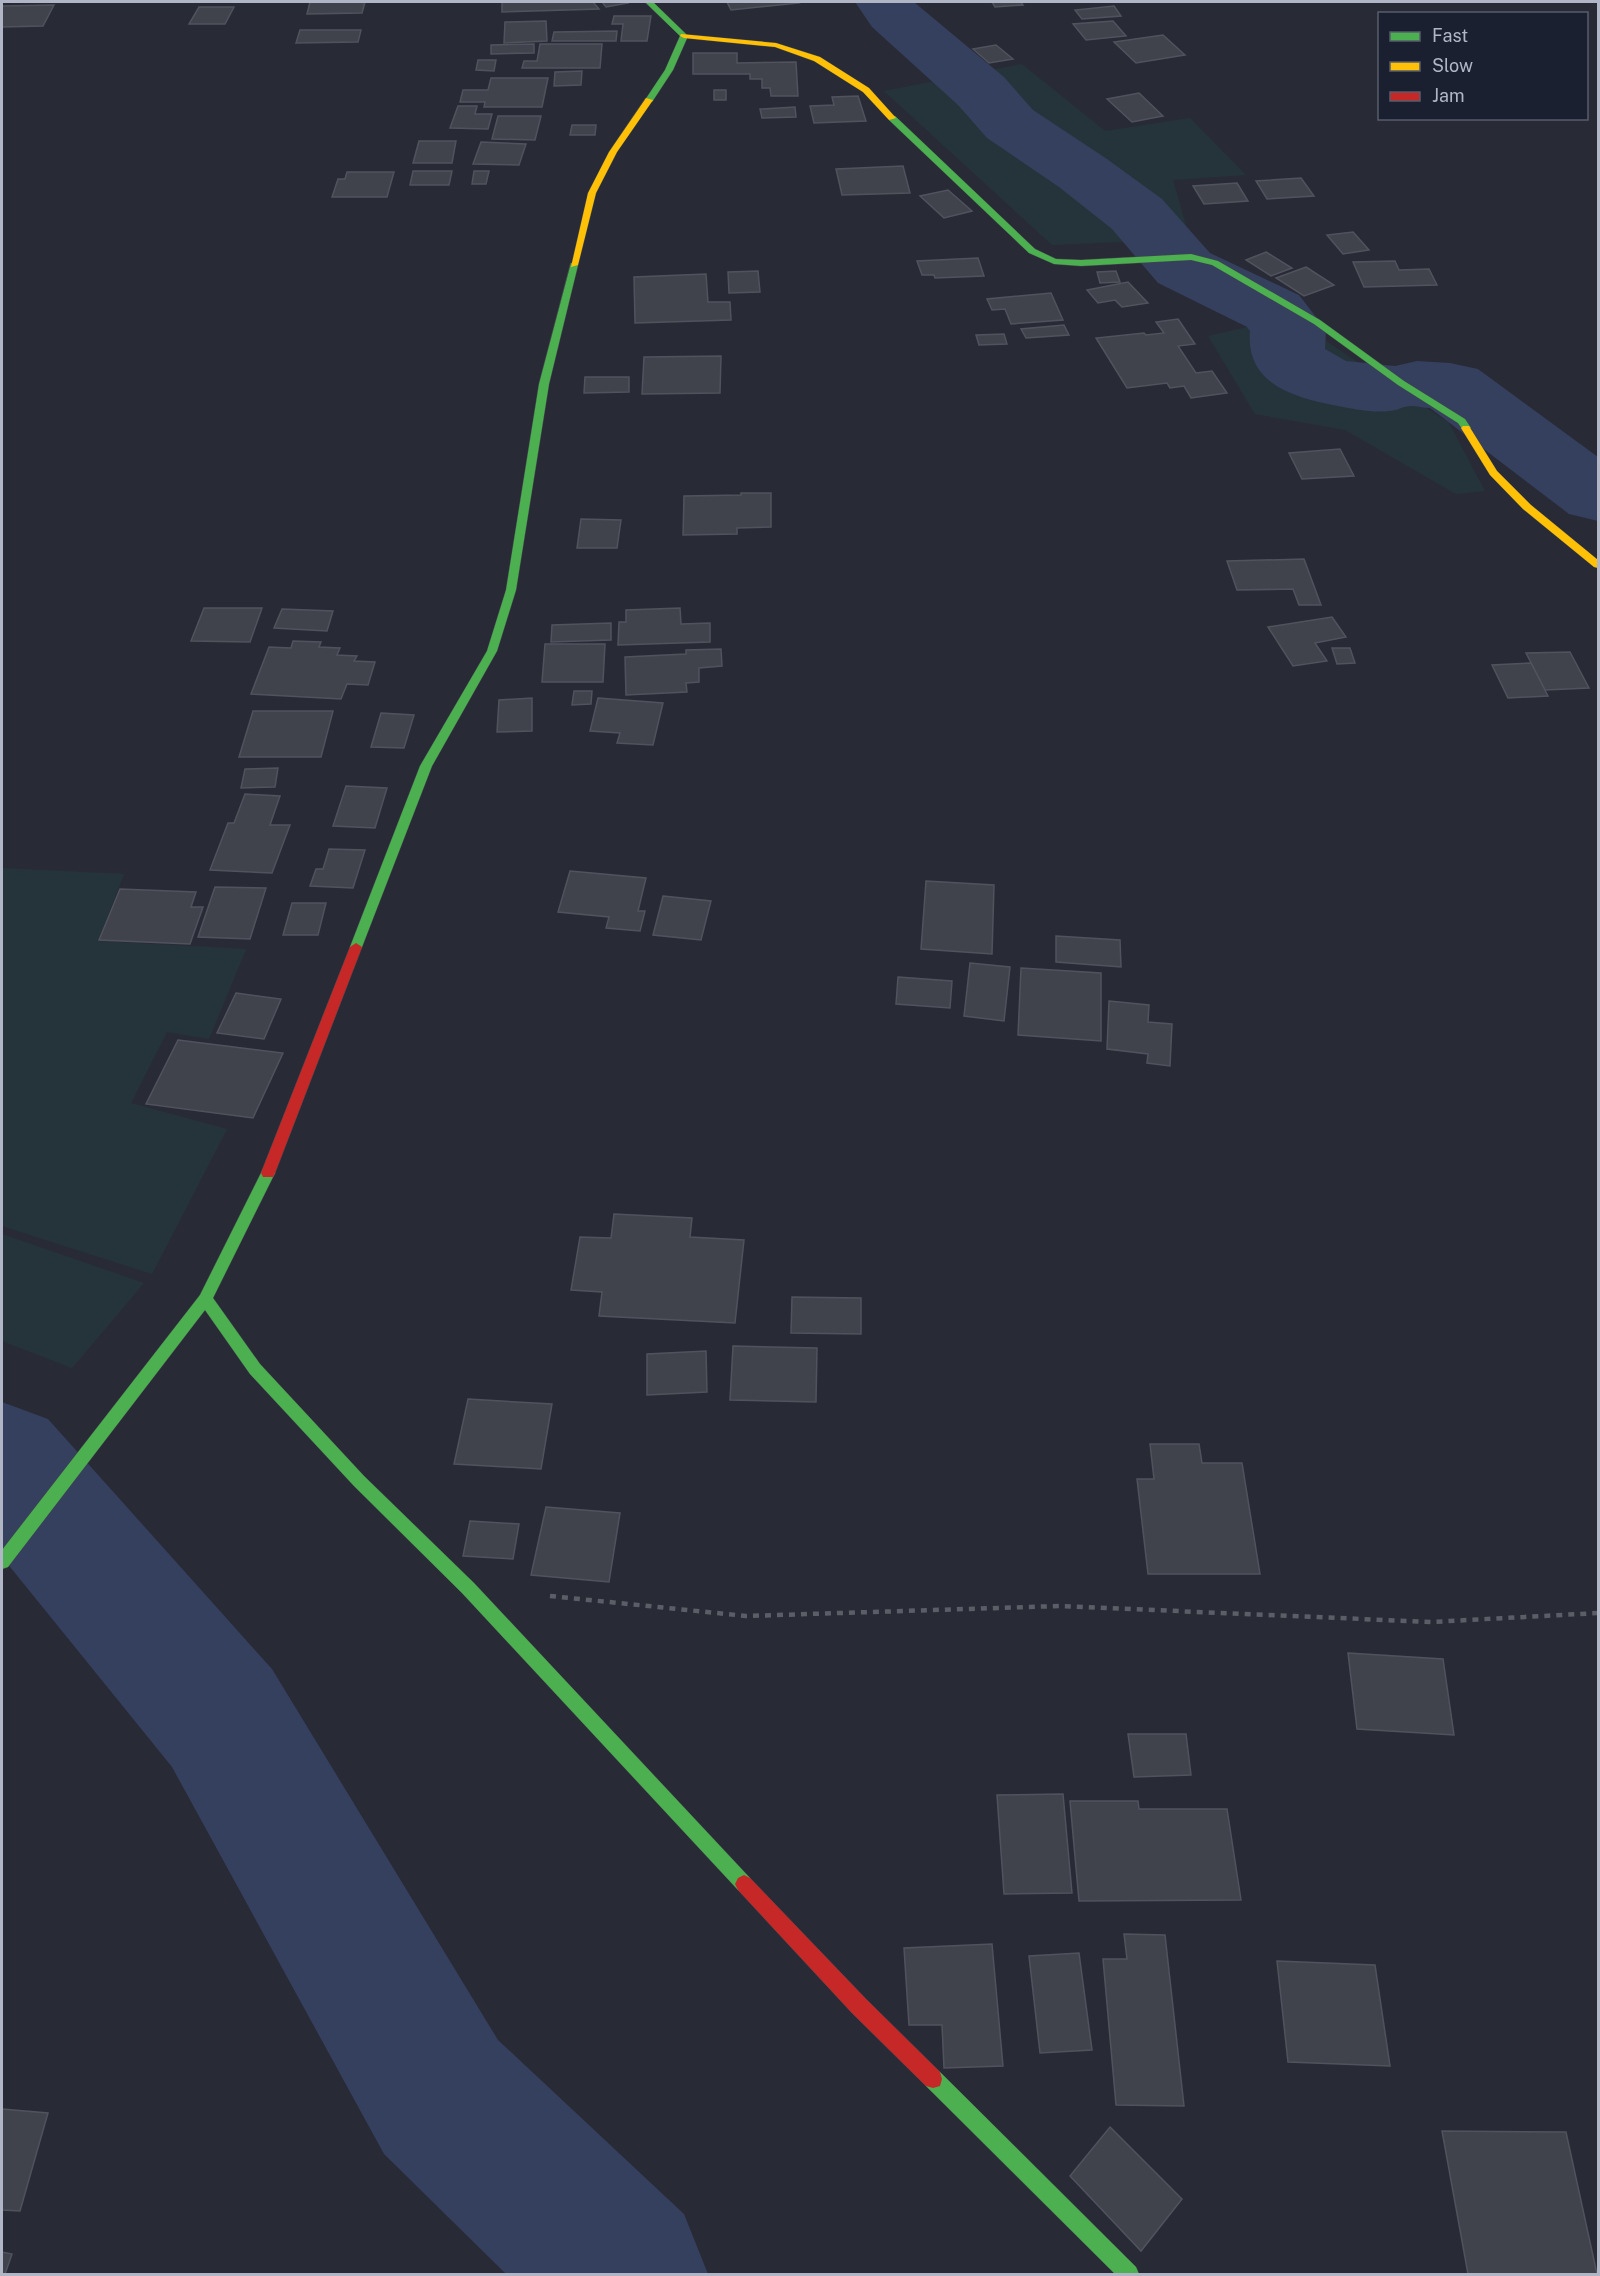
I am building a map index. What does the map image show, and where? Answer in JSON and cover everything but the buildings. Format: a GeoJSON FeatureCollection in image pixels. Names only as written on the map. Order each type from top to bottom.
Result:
{"type":"FeatureCollection","features":[{"type":"Feature","properties":{"kind":"street"},"geometry":{"type":"LineString","coordinates":[[649,2],[684,36],[776,45],[817,59],[866,90],[897,124],[1032,251],[1054,261],[1081,263],[1191,257],[1215,263],[1317,322],[1401,383],[1462,421],[1493,473],[1527,507],[1599,565]]}},
{"type":"Feature","properties":{"kind":"street"},"geometry":{"type":"LineString","coordinates":[[2,1562],[204,1301],[270,1170],[426,766],[492,651],[511,590],[544,384],[592,194],[613,152],[669,70],[684,36]]}},
{"type":"Feature","properties":{"kind":"street"},"geometry":{"type":"LineString","coordinates":[[204,1301],[255,1369],[359,1481],[468,1588],[859,2006],[1129,2274]]}},
{"type":"Feature","properties":{"kind":"path"},"geometry":{"type":"LineString","coordinates":[[538,1595],[746,1616],[1060,1606],[1431,1622],[1599,1613]]}},
{"type":"Feature","properties":{"kind":"shaded area"},"geometry":{"type":"Polygon","coordinates":[[[1022,64],[1105,131],[1190,118],[1246,175],[1173,180],[1190,239],[1052,245],[884,91],[1022,64]]]}},
{"type":"Feature","properties":{"kind":"shaded area"},"geometry":{"type":"Polygon","coordinates":[[[1290,317],[1449,423],[1485,491],[1456,494],[1345,430],[1255,414],[1208,336],[1290,317]]]}},
{"type":"Feature","properties":{"kind":"shaded area"},"geometry":{"type":"Polygon","coordinates":[[[2,868],[124,874],[98,941],[246,949],[209,1039],[167,1032],[131,1103],[227,1129],[152,1274],[2,1226],[2,868]]]}},
{"type":"Feature","properties":{"kind":"shaded area"},"geometry":{"type":"Polygon","coordinates":[[[2,1234],[144,1283],[72,1368],[2,1341],[2,1234]]]}},
{"type":"Feature","properties":{"kind":"waterway"},"geometry":{"type":"LineString","coordinates":[[884,2],[893,14],[981,91],[1010,124],[1083,173],[1137,214],[1184,268],[1273,311],[1288,330],[1287,349],[1292,361],[1302,370],[1330,381],[1389,388]]}},
{"type":"Feature","properties":{"kind":"waterway"},"geometry":{"type":"LineString","coordinates":[[1417,384],[1450,386],[1598,496]]}},
{"type":"Feature","properties":{"kind":"waterway"},"geometry":{"type":"LineString","coordinates":[[2,1460],[222,1718],[441,2097],[624,2274]]}},
{"type":"Feature","properties":{"kind":"traffic: fast"},"geometry":{"type":"LineString","coordinates":[[649,2],[684,36],[669,70],[649,100]]}},
{"type":"Feature","properties":{"kind":"traffic: fast"},"geometry":{"type":"LineString","coordinates":[[892,118],[1032,251],[1054,261],[1081,263],[1191,257],[1215,263],[1317,322],[1401,383],[1462,421],[1466,428]]}},
{"type":"Feature","properties":{"kind":"traffic: fast"},"geometry":{"type":"LineString","coordinates":[[356,947],[426,766],[492,651],[511,590],[544,384],[574,265]]}},
{"type":"Feature","properties":{"kind":"traffic: fast"},"geometry":{"type":"LineString","coordinates":[[2,1562],[205,1299],[268,1173]]}},
{"type":"Feature","properties":{"kind":"traffic: fast"},"geometry":{"type":"LineString","coordinates":[[205,1299],[255,1369],[359,1481],[468,1588],[744,1884]]}},
{"type":"Feature","properties":{"kind":"traffic: fast"},"geometry":{"type":"LineString","coordinates":[[933,2079],[1129,2274]]}},
{"type":"Feature","properties":{"kind":"traffic: slow"},"geometry":{"type":"LineString","coordinates":[[684,36],[776,45],[817,59],[866,90],[892,118]]}},
{"type":"Feature","properties":{"kind":"traffic: slow"},"geometry":{"type":"LineString","coordinates":[[574,265],[592,193],[613,152],[649,100]]}},
{"type":"Feature","properties":{"kind":"traffic: slow"},"geometry":{"type":"LineString","coordinates":[[1466,428],[1493,473],[1527,507],[1598,565]]}},
{"type":"Feature","properties":{"kind":"traffic: jam"},"geometry":{"type":"LineString","coordinates":[[268,1173],[356,947]]}},
{"type":"Feature","properties":{"kind":"traffic: jam"},"geometry":{"type":"LineString","coordinates":[[744,1884],[859,2006],[933,2079]]}}]}
